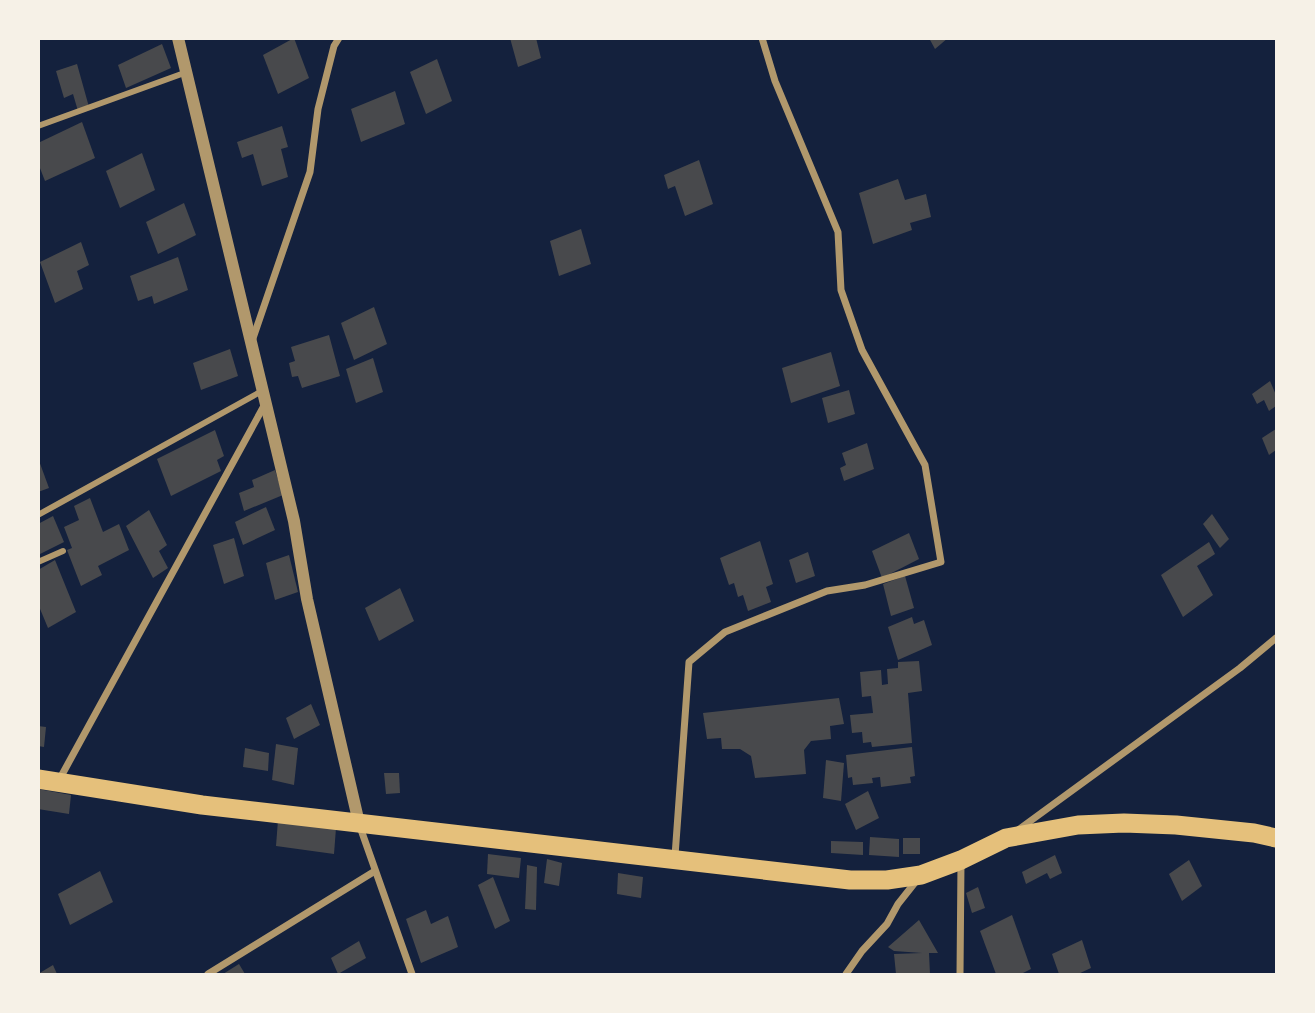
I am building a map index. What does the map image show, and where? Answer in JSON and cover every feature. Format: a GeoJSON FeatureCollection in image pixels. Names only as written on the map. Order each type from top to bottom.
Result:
{"type":"FeatureCollection","features":[{"type":"Feature","properties":{"kind":"highway"},"geometry":{"type":"LineString","coordinates":[[48,781],[202,805],[850,880],[887,880],[921,875],[961,860],[1006,838],[1078,825],[1176,825],[1254,833],[1276,838]]}},
{"type":"Feature","properties":{"kind":"street"},"geometry":{"type":"LineString","coordinates":[[178,38],[294,521],[307,599],[359,823],[412,975]]}},
{"type":"Feature","properties":{"kind":"street"},"geometry":{"type":"LineString","coordinates":[[251,345],[310,172],[318,109],[334,46],[339,38]]}},
{"type":"Feature","properties":{"kind":"street"},"geometry":{"type":"LineString","coordinates":[[674,861],[689,662],[725,632],[827,591],[865,585],[942,562],[925,465],[862,350],[841,290],[838,232],[775,81],[762,38]]}},
{"type":"Feature","properties":{"kind":"street"},"geometry":{"type":"LineString","coordinates":[[38,126],[187,72]]}},
{"type":"Feature","properties":{"kind":"street"},"geometry":{"type":"LineString","coordinates":[[38,515],[263,397]]}},
{"type":"Feature","properties":{"kind":"street"},"geometry":{"type":"LineString","coordinates":[[48,781],[263,397]]}},
{"type":"Feature","properties":{"kind":"street"},"geometry":{"type":"LineString","coordinates":[[38,562],[63,551]]}},
{"type":"Feature","properties":{"kind":"street"},"geometry":{"type":"LineString","coordinates":[[1006,838],[1240,668],[1276,638]]}},
{"type":"Feature","properties":{"kind":"street"},"geometry":{"type":"LineString","coordinates":[[960,975],[961,860]]}},
{"type":"Feature","properties":{"kind":"street"},"geometry":{"type":"LineString","coordinates":[[208,975],[375,871]]}},
{"type":"Feature","properties":{"kind":"street"},"geometry":{"type":"LineString","coordinates":[[846,975],[862,951],[887,924],[898,904],[921,875]]}},
{"type":"Feature","properties":{"kind":"building"},"geometry":{"type":"Polygon","coordinates":[[[294,38],[309,78],[278,94],[263,55],[294,38]]]}},
{"type":"Feature","properties":{"kind":"building"},"geometry":{"type":"Polygon","coordinates":[[[510,38],[536,38],[541,58],[518,67],[510,38]]]}},
{"type":"Feature","properties":{"kind":"building"},"geometry":{"type":"Polygon","coordinates":[[[929,38],[948,38],[935,49],[929,38]]]}},
{"type":"Feature","properties":{"kind":"building"},"geometry":{"type":"Polygon","coordinates":[[[162,44],[171,68],[126,88],[118,65],[162,44]]]}},
{"type":"Feature","properties":{"kind":"building"},"geometry":{"type":"Polygon","coordinates":[[[437,59],[452,101],[426,114],[410,72],[437,59]]]}},
{"type":"Feature","properties":{"kind":"building"},"geometry":{"type":"Polygon","coordinates":[[[77,64],[89,107],[78,111],[73,94],[64,98],[56,71],[77,64]]]}},
{"type":"Feature","properties":{"kind":"building"},"geometry":{"type":"Polygon","coordinates":[[[395,91],[405,124],[361,142],[351,109],[395,91]]]}},
{"type":"Feature","properties":{"kind":"building"},"geometry":{"type":"Polygon","coordinates":[[[82,122],[95,158],[45,181],[38,163],[38,143],[82,122]]]}},
{"type":"Feature","properties":{"kind":"building"},"geometry":{"type":"Polygon","coordinates":[[[282,126],[288,147],[281,149],[288,177],[262,186],[253,154],[242,158],[237,142],[282,126]]]}},
{"type":"Feature","properties":{"kind":"building"},"geometry":{"type":"Polygon","coordinates":[[[142,153],[155,190],[120,208],[106,171],[142,153]]]}},
{"type":"Feature","properties":{"kind":"building"},"geometry":{"type":"Polygon","coordinates":[[[699,160],[713,204],[685,216],[675,186],[668,189],[664,175],[699,160]]]}},
{"type":"Feature","properties":{"kind":"building"},"geometry":{"type":"Polygon","coordinates":[[[898,179],[905,200],[926,194],[931,217],[910,223],[912,230],[873,244],[859,193],[898,179]]]}},
{"type":"Feature","properties":{"kind":"building"},"geometry":{"type":"Polygon","coordinates":[[[184,203],[196,235],[158,254],[146,222],[184,203]]]}},
{"type":"Feature","properties":{"kind":"building"},"geometry":{"type":"Polygon","coordinates":[[[581,229],[591,264],[559,276],[550,241],[581,229]]]}},
{"type":"Feature","properties":{"kind":"building"},"geometry":{"type":"Polygon","coordinates":[[[81,242],[89,265],[77,271],[83,289],[55,303],[40,262],[81,242]]]}},
{"type":"Feature","properties":{"kind":"building"},"geometry":{"type":"Polygon","coordinates":[[[178,257],[188,290],[154,304],[152,296],[138,301],[130,276],[178,257]]]}},
{"type":"Feature","properties":{"kind":"building"},"geometry":{"type":"Polygon","coordinates":[[[374,307],[387,344],[354,360],[341,323],[374,307]]]}},
{"type":"Feature","properties":{"kind":"building"},"geometry":{"type":"Polygon","coordinates":[[[329,335],[340,376],[302,388],[298,376],[292,377],[289,363],[295,361],[291,347],[329,335]]]}},
{"type":"Feature","properties":{"kind":"building"},"geometry":{"type":"Polygon","coordinates":[[[230,349],[238,376],[201,390],[193,363],[230,349]]]}},
{"type":"Feature","properties":{"kind":"building"},"geometry":{"type":"Polygon","coordinates":[[[831,352],[840,386],[791,403],[782,368],[831,352]]]}},
{"type":"Feature","properties":{"kind":"building"},"geometry":{"type":"Polygon","coordinates":[[[373,358],[383,392],[356,403],[346,369],[373,358]]]}},
{"type":"Feature","properties":{"kind":"building"},"geometry":{"type":"Polygon","coordinates":[[[1270,381],[1276,395],[1276,406],[1269,411],[1264,400],[1257,404],[1252,394],[1270,381]]]}},
{"type":"Feature","properties":{"kind":"building"},"geometry":{"type":"Polygon","coordinates":[[[849,390],[855,414],[828,423],[822,398],[849,390]]]}},
{"type":"Feature","properties":{"kind":"building"},"geometry":{"type":"Polygon","coordinates":[[[1276,429],[1276,450],[1269,455],[1262,438],[1276,429]]]}},
{"type":"Feature","properties":{"kind":"building"},"geometry":{"type":"Polygon","coordinates":[[[215,430],[224,456],[217,460],[221,471],[171,496],[157,459],[215,430]]]}},
{"type":"Feature","properties":{"kind":"building"},"geometry":{"type":"Polygon","coordinates":[[[867,443],[874,469],[844,481],[840,468],[846,465],[842,453],[867,443]]]}},
{"type":"Feature","properties":{"kind":"building"},"geometry":{"type":"Polygon","coordinates":[[[38,458],[49,488],[38,492],[38,458]]]}},
{"type":"Feature","properties":{"kind":"building"},"geometry":{"type":"Polygon","coordinates":[[[275,470],[283,495],[244,511],[239,493],[254,487],[252,480],[275,470]]]}},
{"type":"Feature","properties":{"kind":"building"},"geometry":{"type":"Polygon","coordinates":[[[90,498],[103,532],[119,524],[129,550],[98,566],[102,575],[81,586],[67,550],[72,548],[64,527],[79,520],[74,506],[90,498]]]}},
{"type":"Feature","properties":{"kind":"building"},"geometry":{"type":"Polygon","coordinates":[[[266,507],[275,530],[243,545],[235,522],[266,507]]]}},
{"type":"Feature","properties":{"kind":"building"},"geometry":{"type":"Polygon","coordinates":[[[149,510],[167,545],[159,551],[168,568],[153,578],[126,526],[149,510]]]}},
{"type":"Feature","properties":{"kind":"building"},"geometry":{"type":"Polygon","coordinates":[[[1212,514],[1229,539],[1220,548],[1203,524],[1212,514]]]}},
{"type":"Feature","properties":{"kind":"building"},"geometry":{"type":"Polygon","coordinates":[[[53,516],[64,542],[38,555],[38,524],[53,516]]]}},
{"type":"Feature","properties":{"kind":"building"},"geometry":{"type":"Polygon","coordinates":[[[909,533],[919,559],[882,578],[872,551],[909,533]]]}},
{"type":"Feature","properties":{"kind":"building"},"geometry":{"type":"Polygon","coordinates":[[[234,538],[244,576],[224,584],[213,545],[234,538]]]}},
{"type":"Feature","properties":{"kind":"building"},"geometry":{"type":"Polygon","coordinates":[[[760,541],[773,584],[766,587],[771,602],[748,611],[743,595],[738,597],[734,583],[729,585],[720,558],[760,541]]]}},
{"type":"Feature","properties":{"kind":"building"},"geometry":{"type":"Polygon","coordinates":[[[1209,542],[1215,554],[1197,566],[1213,595],[1183,617],[1161,575],[1209,542]]]}},
{"type":"Feature","properties":{"kind":"building"},"geometry":{"type":"Polygon","coordinates":[[[808,552],[815,576],[796,583],[789,560],[808,552]]]}},
{"type":"Feature","properties":{"kind":"building"},"geometry":{"type":"Polygon","coordinates":[[[289,555],[298,592],[275,600],[266,563],[289,555]]]}},
{"type":"Feature","properties":{"kind":"building"},"geometry":{"type":"Polygon","coordinates":[[[55,560],[76,612],[48,628],[38,604],[38,570],[55,560]]]}},
{"type":"Feature","properties":{"kind":"building"},"geometry":{"type":"Polygon","coordinates":[[[905,576],[914,608],[891,616],[883,584],[905,576]]]}},
{"type":"Feature","properties":{"kind":"building"},"geometry":{"type":"Polygon","coordinates":[[[400,588],[414,621],[379,641],[365,608],[400,588]]]}},
{"type":"Feature","properties":{"kind":"building"},"geometry":{"type":"Polygon","coordinates":[[[912,617],[914,624],[924,620],[932,645],[898,660],[888,627],[912,617]]]}},
{"type":"Feature","properties":{"kind":"building"},"geometry":{"type":"Polygon","coordinates":[[[919,661],[922,691],[908,693],[912,743],[872,747],[871,742],[863,743],[862,732],[852,733],[850,715],[873,713],[871,696],[862,697],[860,672],[881,670],[882,685],[888,684],[887,669],[898,668],[898,662],[919,661]]]}},
{"type":"Feature","properties":{"kind":"building"},"geometry":{"type":"Polygon","coordinates":[[[839,698],[844,724],[830,726],[831,739],[811,741],[804,750],[806,774],[755,778],[751,756],[740,749],[722,749],[721,738],[707,739],[703,713],[839,698]]]}},
{"type":"Feature","properties":{"kind":"building"},"geometry":{"type":"Polygon","coordinates":[[[311,704],[320,725],[294,739],[286,718],[311,704]]]}},
{"type":"Feature","properties":{"kind":"building"},"geometry":{"type":"Polygon","coordinates":[[[38,726],[46,727],[44,747],[38,746],[38,726]]]}},
{"type":"Feature","properties":{"kind":"building"},"geometry":{"type":"Polygon","coordinates":[[[276,744],[298,748],[294,785],[272,780],[276,744]]]}},
{"type":"Feature","properties":{"kind":"building"},"geometry":{"type":"Polygon","coordinates":[[[912,747],[915,776],[910,777],[911,783],[881,787],[880,777],[872,778],[873,783],[853,785],[852,777],[848,778],[846,755],[912,747]]]}},
{"type":"Feature","properties":{"kind":"building"},"geometry":{"type":"Polygon","coordinates":[[[245,748],[269,753],[268,771],[243,767],[245,748]]]}},
{"type":"Feature","properties":{"kind":"building"},"geometry":{"type":"Polygon","coordinates":[[[826,760],[844,763],[841,801],[823,798],[826,760]]]}},
{"type":"Feature","properties":{"kind":"building"},"geometry":{"type":"Polygon","coordinates":[[[384,773],[399,773],[400,793],[386,794],[384,773]]]}},
{"type":"Feature","properties":{"kind":"building"},"geometry":{"type":"Polygon","coordinates":[[[38,789],[71,795],[69,814],[38,809],[38,789]]]}},
{"type":"Feature","properties":{"kind":"building"},"geometry":{"type":"Polygon","coordinates":[[[868,791],[879,818],[856,830],[845,804],[868,791]]]}},
{"type":"Feature","properties":{"kind":"building"},"geometry":{"type":"Polygon","coordinates":[[[278,820],[336,828],[334,854],[276,846],[278,820]]]}},
{"type":"Feature","properties":{"kind":"building"},"geometry":{"type":"Polygon","coordinates":[[[870,837],[899,839],[899,857],[869,855],[870,837]]]}},
{"type":"Feature","properties":{"kind":"building"},"geometry":{"type":"Polygon","coordinates":[[[903,838],[920,838],[920,854],[903,854],[903,838]]]}},
{"type":"Feature","properties":{"kind":"building"},"geometry":{"type":"Polygon","coordinates":[[[831,841],[863,842],[863,855],[831,853],[831,841]]]}},
{"type":"Feature","properties":{"kind":"building"},"geometry":{"type":"Polygon","coordinates":[[[488,854],[521,858],[519,878],[487,874],[488,854]]]}},
{"type":"Feature","properties":{"kind":"building"},"geometry":{"type":"Polygon","coordinates":[[[1055,855],[1062,873],[1050,879],[1047,873],[1026,884],[1022,872],[1055,855]]]}},
{"type":"Feature","properties":{"kind":"building"},"geometry":{"type":"Polygon","coordinates":[[[547,859],[562,863],[559,886],[544,883],[547,859]]]}},
{"type":"Feature","properties":{"kind":"building"},"geometry":{"type":"Polygon","coordinates":[[[1189,860],[1202,886],[1182,901],[1169,874],[1189,860]]]}},
{"type":"Feature","properties":{"kind":"building"},"geometry":{"type":"Polygon","coordinates":[[[527,865],[537,867],[536,910],[525,909],[527,865]]]}},
{"type":"Feature","properties":{"kind":"building"},"geometry":{"type":"Polygon","coordinates":[[[100,871],[113,902],[70,925],[58,894],[100,871]]]}},
{"type":"Feature","properties":{"kind":"building"},"geometry":{"type":"Polygon","coordinates":[[[618,873],[643,877],[641,898],[617,894],[618,873]]]}},
{"type":"Feature","properties":{"kind":"building"},"geometry":{"type":"Polygon","coordinates":[[[493,877],[510,921],[495,929],[478,885],[493,877]]]}},
{"type":"Feature","properties":{"kind":"building"},"geometry":{"type":"Polygon","coordinates":[[[978,887],[985,908],[972,913],[966,893],[978,887]]]}},
{"type":"Feature","properties":{"kind":"building"},"geometry":{"type":"Polygon","coordinates":[[[426,910],[431,924],[448,916],[458,947],[421,963],[406,919],[426,910]]]}},
{"type":"Feature","properties":{"kind":"building"},"geometry":{"type":"Polygon","coordinates":[[[1012,915],[1031,969],[1021,974],[996,974],[980,931],[1012,915]]]}},
{"type":"Feature","properties":{"kind":"building"},"geometry":{"type":"Polygon","coordinates":[[[919,920],[938,953],[929,953],[930,974],[896,974],[894,954],[922,953],[894,951],[888,947],[919,920]]]}},
{"type":"Feature","properties":{"kind":"building"},"geometry":{"type":"Polygon","coordinates":[[[1082,940],[1091,968],[1078,974],[1059,974],[1052,954],[1082,940]]]}},
{"type":"Feature","properties":{"kind":"building"},"geometry":{"type":"Polygon","coordinates":[[[359,941],[366,958],[338,974],[331,958],[359,941]]]}},
{"type":"Feature","properties":{"kind":"building"},"geometry":{"type":"Polygon","coordinates":[[[239,964],[245,974],[223,974],[239,964]]]}},
{"type":"Feature","properties":{"kind":"building"},"geometry":{"type":"Polygon","coordinates":[[[53,965],[57,974],[38,974],[53,965]]]}}]}
